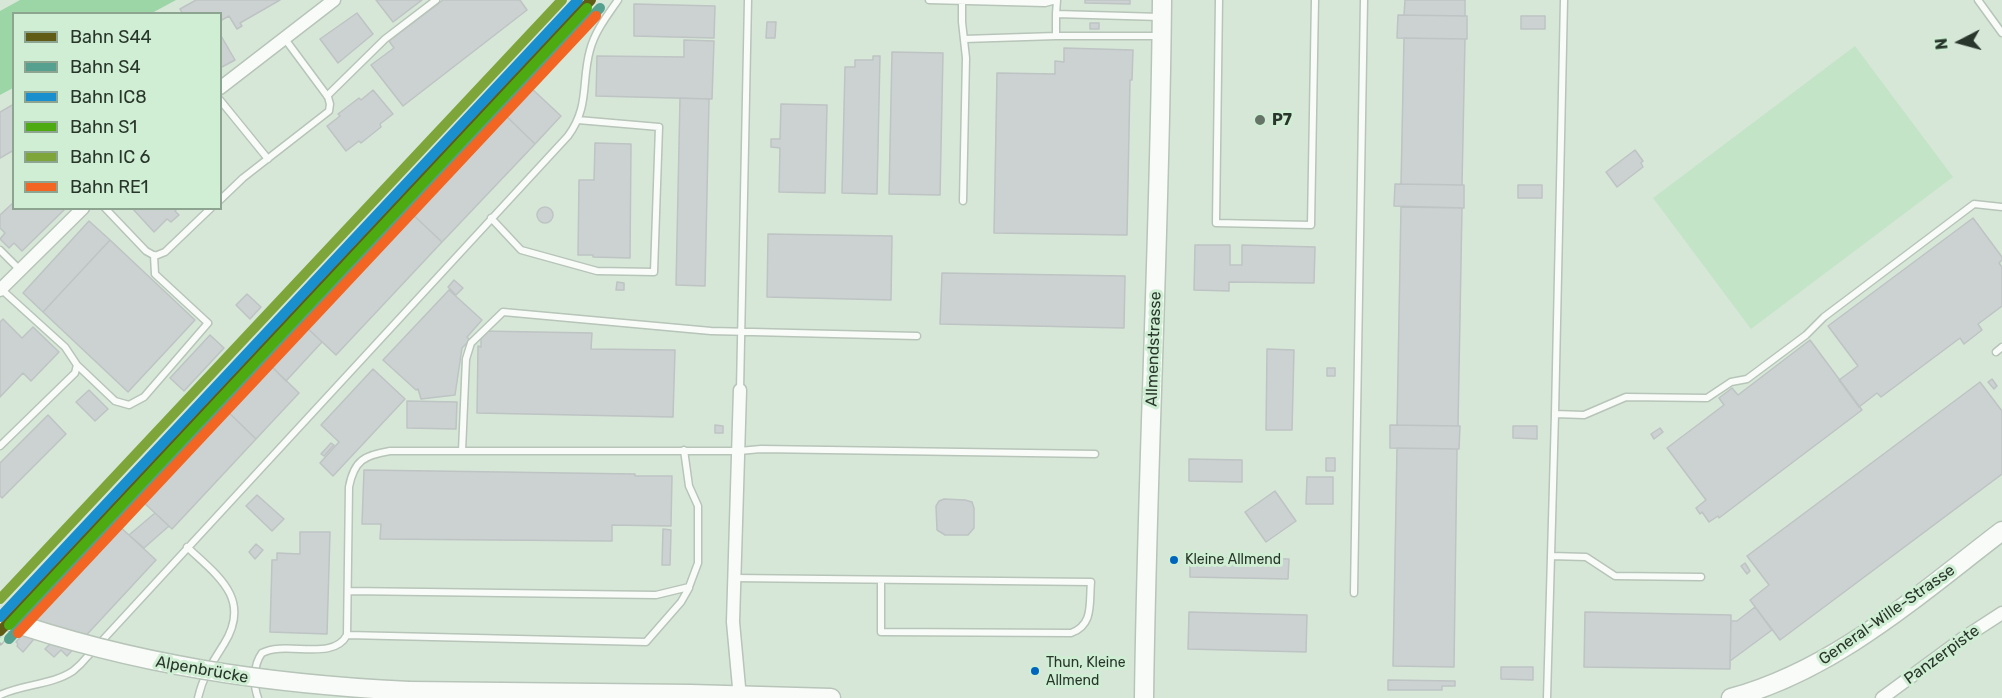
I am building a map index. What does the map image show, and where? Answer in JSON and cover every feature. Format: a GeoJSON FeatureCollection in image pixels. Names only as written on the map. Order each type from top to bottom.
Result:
{"type":"FeatureCollection","features":[{"type":"Feature","properties":{"kind":"main road","name":"Allmendstrasse"},"geometry":{"type":"LineString","coordinates":[[1144,698],[1162,8]]}},
{"type":"Feature","properties":{"kind":"main road","name":"General-Wille-Strasse"},"geometry":{"type":"LineString","coordinates":[[1731,698],[1777,683],[1832,656],[2002,531]]}},
{"type":"Feature","properties":{"kind":"main road","name":"Alpenbrücke"},"geometry":{"type":"LineString","coordinates":[[0,618],[94,647],[194,670],[318,686],[409,692],[831,698]]}},
{"type":"Feature","properties":{"kind":"street"},"geometry":{"type":"LineString","coordinates":[[222,86],[334,0]]}},
{"type":"Feature","properties":{"kind":"street"},"geometry":{"type":"LineString","coordinates":[[1,289],[81,210]]}},
{"type":"Feature","properties":{"kind":"street"},"geometry":{"type":"LineString","coordinates":[[740,390],[734,578],[734,632],[740,696]]}},
{"type":"Feature","properties":{"kind":"street","name":"Panzerpiste"},"geometry":{"type":"LineString","coordinates":[[1882,698],[1962,639],[2002,613]]}},
{"type":"Feature","properties":{"kind":"lane"},"geometry":{"type":"LineString","coordinates":[[327,96],[385,39],[436,0]]}},
{"type":"Feature","properties":{"kind":"lane"},"geometry":{"type":"LineString","coordinates":[[0,695],[19,687],[55,679],[73,670],[568,136],[578,120],[583,105],[586,70],[594,36],[618,0]]}},
{"type":"Feature","properties":{"kind":"lane"},"geometry":{"type":"LineString","coordinates":[[740,390],[748,0]]}},
{"type":"Feature","properties":{"kind":"lane"},"geometry":{"type":"LineString","coordinates":[[929,0],[1045,3],[1057,0],[1056,36]]}},
{"type":"Feature","properties":{"kind":"lane"},"geometry":{"type":"LineString","coordinates":[[1219,0],[1216,223],[1311,225],[1315,0]]}},
{"type":"Feature","properties":{"kind":"lane"},"geometry":{"type":"LineString","coordinates":[[1354,593],[1364,0]]}},
{"type":"Feature","properties":{"kind":"lane"},"geometry":{"type":"LineString","coordinates":[[1547,698],[1564,0]]}},
{"type":"Feature","properties":{"kind":"lane"},"geometry":{"type":"LineString","coordinates":[[1978,0],[2002,33]]}},
{"type":"Feature","properties":{"kind":"lane"},"geometry":{"type":"LineString","coordinates":[[962,1],[966,67],[963,201]]}},
{"type":"Feature","properties":{"kind":"lane"},"geometry":{"type":"LineString","coordinates":[[1056,14],[1162,8]]}},
{"type":"Feature","properties":{"kind":"lane"},"geometry":{"type":"LineString","coordinates":[[964,39],[1162,36]]}},
{"type":"Feature","properties":{"kind":"lane"},"geometry":{"type":"LineString","coordinates":[[222,198],[328,111],[330,104],[327,96],[285,39]]}},
{"type":"Feature","properties":{"kind":"lane"},"geometry":{"type":"LineString","coordinates":[[222,102],[268,159]]}},
{"type":"Feature","properties":{"kind":"lane"},"geometry":{"type":"LineString","coordinates":[[490,218],[521,250],[597,271],[654,272],[659,127],[578,120]]}},
{"type":"Feature","properties":{"kind":"lane"},"geometry":{"type":"LineString","coordinates":[[1555,414],[1584,415],[1626,397],[1707,398],[1731,382],[1747,379],[1806,335],[1824,317],[1974,204],[2002,207]]}},
{"type":"Feature","properties":{"kind":"lane"},"geometry":{"type":"LineString","coordinates":[[107,210],[146,251],[154,255],[165,252],[209,210]]}},
{"type":"Feature","properties":{"kind":"lane"},"geometry":{"type":"LineString","coordinates":[[0,250],[20,270]]}},
{"type":"Feature","properties":{"kind":"lane"},"geometry":{"type":"LineString","coordinates":[[1,289],[65,346],[77,365],[115,402],[129,405],[144,397],[208,323],[155,274],[154,255]]}},
{"type":"Feature","properties":{"kind":"lane"},"geometry":{"type":"LineString","coordinates":[[462,451],[466,359],[471,343],[503,312],[742,332],[917,336]]}},
{"type":"Feature","properties":{"kind":"lane"},"geometry":{"type":"LineString","coordinates":[[0,446],[75,373],[77,365]]}},
{"type":"Feature","properties":{"kind":"lane"},"geometry":{"type":"LineString","coordinates":[[258,698],[255,687],[256,663],[262,653],[278,648],[330,648],[344,642],[347,635],[349,488],[355,468],[368,456],[390,451],[739,451],[761,449],[1095,454]]}},
{"type":"Feature","properties":{"kind":"lane"},"geometry":{"type":"LineString","coordinates":[[347,635],[646,642],[681,602],[698,563],[698,506],[689,486],[684,450]]}},
{"type":"Feature","properties":{"kind":"lane"},"geometry":{"type":"LineString","coordinates":[[187,548],[225,585],[235,606],[232,629],[206,672],[198,698]]}},
{"type":"Feature","properties":{"kind":"lane"},"geometry":{"type":"LineString","coordinates":[[1551,556],[1586,557],[1615,576],[1701,577]]}},
{"type":"Feature","properties":{"kind":"lane"},"geometry":{"type":"LineString","coordinates":[[734,578],[1091,582],[1089,615],[1080,630],[1071,633],[881,632],[880,580]]}},
{"type":"Feature","properties":{"kind":"lane"},"geometry":{"type":"LineString","coordinates":[[348,591],[656,595],[689,588]]}},
{"type":"Feature","properties":{"kind":"shaded area"},"geometry":{"type":"Polygon","coordinates":[[[20,0],[176,0],[154,12],[12,12],[12,89],[0,95],[0,11],[20,0]]]}},
{"type":"Feature","properties":{"kind":"shaded area"},"geometry":{"type":"Polygon","coordinates":[[[1855,46],[1953,177],[1751,329],[1653,198],[1855,46]]]}},
{"type":"Feature","properties":{"kind":"building"},"geometry":{"type":"Polygon","coordinates":[[[196,0],[280,0],[240,23],[242,26],[237,29],[229,16],[222,20],[222,12],[182,12],[180,9],[196,0]]]}},
{"type":"Feature","properties":{"kind":"building"},"geometry":{"type":"Polygon","coordinates":[[[376,0],[422,0],[393,22],[376,0]]]}},
{"type":"Feature","properties":{"kind":"building"},"geometry":{"type":"Polygon","coordinates":[[[443,0],[520,0],[527,10],[403,106],[371,65],[394,48],[389,41],[443,0]]]}},
{"type":"Feature","properties":{"kind":"building"},"geometry":{"type":"Polygon","coordinates":[[[1085,0],[1130,0],[1130,4],[1085,3],[1085,0]]]}},
{"type":"Feature","properties":{"kind":"building"},"geometry":{"type":"Polygon","coordinates":[[[1405,0],[1465,0],[1465,16],[1404,15],[1405,0]]]}},
{"type":"Feature","properties":{"kind":"building"},"geometry":{"type":"Polygon","coordinates":[[[634,4],[715,6],[714,38],[634,36],[634,4]]]}},
{"type":"Feature","properties":{"kind":"building"},"geometry":{"type":"Polygon","coordinates":[[[357,13],[373,34],[338,63],[320,39],[357,13]]]}},
{"type":"Feature","properties":{"kind":"building"},"geometry":{"type":"Polygon","coordinates":[[[1398,15],[1467,16],[1467,39],[1397,38],[1398,15]]]}},
{"type":"Feature","properties":{"kind":"building"},"geometry":{"type":"Polygon","coordinates":[[[1521,16],[1545,16],[1545,29],[1521,29],[1521,16]]]}},
{"type":"Feature","properties":{"kind":"building"},"geometry":{"type":"Polygon","coordinates":[[[767,22],[776,22],[775,38],[766,38],[767,22]]]}},
{"type":"Feature","properties":{"kind":"building"},"geometry":{"type":"Polygon","coordinates":[[[1090,23],[1099,23],[1099,29],[1090,29],[1090,23]]]}},
{"type":"Feature","properties":{"kind":"building"},"geometry":{"type":"Polygon","coordinates":[[[222,37],[235,60],[222,67],[222,37]]]}},
{"type":"Feature","properties":{"kind":"building"},"geometry":{"type":"Polygon","coordinates":[[[1404,38],[1465,39],[1462,185],[1401,184],[1404,38]]]}},
{"type":"Feature","properties":{"kind":"building"},"geometry":{"type":"Polygon","coordinates":[[[684,40],[714,41],[712,99],[596,96],[597,56],[684,57],[684,40]]]}},
{"type":"Feature","properties":{"kind":"building"},"geometry":{"type":"Polygon","coordinates":[[[1064,48],[1133,50],[1132,80],[1130,80],[1127,235],[994,233],[997,73],[1055,74],[1055,61],[1064,62],[1064,48]]]}},
{"type":"Feature","properties":{"kind":"building"},"geometry":{"type":"Polygon","coordinates":[[[892,52],[943,53],[940,195],[889,194],[892,52]]]}},
{"type":"Feature","properties":{"kind":"building"},"geometry":{"type":"Polygon","coordinates":[[[873,56],[880,56],[877,194],[842,193],[845,67],[855,67],[855,60],[873,60],[873,56]]]}},
{"type":"Feature","properties":{"kind":"building"},"geometry":{"type":"Polygon","coordinates":[[[529,86],[561,116],[535,144],[503,113],[529,86]]]}},
{"type":"Feature","properties":{"kind":"building"},"geometry":{"type":"Polygon","coordinates":[[[373,90],[393,114],[361,143],[359,141],[346,151],[327,126],[340,116],[338,114],[373,90]]]}},
{"type":"Feature","properties":{"kind":"building"},"geometry":{"type":"Polygon","coordinates":[[[680,98],[709,99],[705,286],[676,285],[680,98]]]}},
{"type":"Feature","properties":{"kind":"building"},"geometry":{"type":"Polygon","coordinates":[[[781,104],[827,105],[825,193],[779,192],[780,148],[771,147],[771,139],[780,139],[781,104]]]}},
{"type":"Feature","properties":{"kind":"building"},"geometry":{"type":"Polygon","coordinates":[[[12,105],[12,151],[0,158],[0,112],[12,105]]]}},
{"type":"Feature","properties":{"kind":"building"},"geometry":{"type":"Polygon","coordinates":[[[503,113],[535,144],[442,242],[410,212],[503,113]]]}},
{"type":"Feature","properties":{"kind":"building"},"geometry":{"type":"Polygon","coordinates":[[[595,143],[631,144],[630,258],[578,255],[579,180],[594,180],[595,143]]]}},
{"type":"Feature","properties":{"kind":"building"},"geometry":{"type":"Polygon","coordinates":[[[1635,150],[1643,161],[1641,163],[1643,167],[1617,187],[1606,172],[1635,150]]]}},
{"type":"Feature","properties":{"kind":"building"},"geometry":{"type":"Polygon","coordinates":[[[1395,184],[1464,185],[1464,208],[1394,206],[1395,184]]]}},
{"type":"Feature","properties":{"kind":"building"},"geometry":{"type":"Polygon","coordinates":[[[1518,185],[1542,185],[1542,198],[1518,198],[1518,185]]]}},
{"type":"Feature","properties":{"kind":"building"},"geometry":{"type":"Polygon","coordinates":[[[12,204],[12,210],[64,210],[22,251],[14,243],[9,248],[0,239],[5,233],[0,228],[0,215],[12,204]]]}},
{"type":"Feature","properties":{"kind":"building"},"geometry":{"type":"Polygon","coordinates":[[[542,207],[548,207],[553,215],[551,221],[542,223],[537,218],[537,212],[542,207]]]}},
{"type":"Feature","properties":{"kind":"building"},"geometry":{"type":"Polygon","coordinates":[[[1401,207],[1462,208],[1458,426],[1397,425],[1401,207]]]}},
{"type":"Feature","properties":{"kind":"building"},"geometry":{"type":"Polygon","coordinates":[[[134,210],[176,210],[179,215],[171,222],[167,219],[154,232],[134,210]]]}},
{"type":"Feature","properties":{"kind":"building"},"geometry":{"type":"Polygon","coordinates":[[[410,212],[442,242],[336,355],[304,325],[410,212]]]}},
{"type":"Feature","properties":{"kind":"building"},"geometry":{"type":"Polygon","coordinates":[[[1973,218],[2002,257],[1999,263],[2002,267],[2002,306],[1978,324],[1982,330],[1964,344],[1960,338],[1881,397],[1877,393],[1859,407],[1839,380],[1858,366],[1828,326],[1973,218]]]}},
{"type":"Feature","properties":{"kind":"building"},"geometry":{"type":"Polygon","coordinates":[[[89,221],[110,240],[43,312],[23,293],[89,221]]]}},
{"type":"Feature","properties":{"kind":"building"},"geometry":{"type":"Polygon","coordinates":[[[768,234],[892,236],[891,300],[767,297],[768,234]]]}},
{"type":"Feature","properties":{"kind":"building"},"geometry":{"type":"Polygon","coordinates":[[[110,240],[195,320],[128,392],[43,312],[110,240]]]}},
{"type":"Feature","properties":{"kind":"building"},"geometry":{"type":"Polygon","coordinates":[[[1195,245],[1230,245],[1230,265],[1242,265],[1242,245],[1315,247],[1314,283],[1229,282],[1229,291],[1194,290],[1195,245]]]}},
{"type":"Feature","properties":{"kind":"building"},"geometry":{"type":"Polygon","coordinates":[[[942,273],[1125,276],[1124,328],[940,324],[942,273]]]}},
{"type":"Feature","properties":{"kind":"building"},"geometry":{"type":"Polygon","coordinates":[[[454,280],[463,288],[456,295],[448,287],[454,280]]]}},
{"type":"Feature","properties":{"kind":"building"},"geometry":{"type":"Polygon","coordinates":[[[617,282],[624,283],[624,290],[616,290],[617,282]]]}},
{"type":"Feature","properties":{"kind":"building"},"geometry":{"type":"Polygon","coordinates":[[[449,290],[482,320],[467,337],[470,340],[462,348],[455,395],[421,399],[418,389],[416,390],[383,360],[449,290]]]}},
{"type":"Feature","properties":{"kind":"building"},"geometry":{"type":"Polygon","coordinates":[[[247,294],[261,307],[250,319],[236,305],[247,294]]]}},
{"type":"Feature","properties":{"kind":"building"},"geometry":{"type":"Polygon","coordinates":[[[3,319],[22,338],[33,327],[59,352],[31,381],[23,373],[0,397],[0,322],[3,319]]]}},
{"type":"Feature","properties":{"kind":"building"},"geometry":{"type":"Polygon","coordinates":[[[304,325],[322,342],[286,381],[268,363],[304,325]]]}},
{"type":"Feature","properties":{"kind":"building"},"geometry":{"type":"Polygon","coordinates":[[[481,331],[592,333],[591,349],[675,350],[673,417],[477,413],[478,346],[481,347],[481,331]]]}},
{"type":"Feature","properties":{"kind":"building"},"geometry":{"type":"Polygon","coordinates":[[[210,335],[224,348],[184,391],[170,378],[210,335]]]}},
{"type":"Feature","properties":{"kind":"building"},"geometry":{"type":"Polygon","coordinates":[[[1810,340],[1862,410],[1719,518],[1718,516],[1709,522],[1696,508],[1706,500],[1667,448],[1724,405],[1719,398],[1732,388],[1738,395],[1810,340]]]}},
{"type":"Feature","properties":{"kind":"building"},"geometry":{"type":"Polygon","coordinates":[[[1267,349],[1294,350],[1292,430],[1266,430],[1267,349]]]}},
{"type":"Feature","properties":{"kind":"building"},"geometry":{"type":"Polygon","coordinates":[[[268,363],[299,393],[256,439],[225,409],[268,363]]]}},
{"type":"Feature","properties":{"kind":"building"},"geometry":{"type":"Polygon","coordinates":[[[1327,368],[1335,368],[1335,376],[1327,376],[1327,368]]]}},
{"type":"Feature","properties":{"kind":"building"},"geometry":{"type":"Polygon","coordinates":[[[373,369],[405,399],[333,476],[320,463],[339,442],[321,425],[373,369]]]}},
{"type":"Feature","properties":{"kind":"building"},"geometry":{"type":"Polygon","coordinates":[[[1992,379],[1997,386],[1994,389],[1988,382],[1992,379]]]}},
{"type":"Feature","properties":{"kind":"building"},"geometry":{"type":"Polygon","coordinates":[[[1980,382],[2002,411],[2002,474],[1780,640],[1750,600],[1769,585],[1747,556],[1980,382]]]}},
{"type":"Feature","properties":{"kind":"building"},"geometry":{"type":"Polygon","coordinates":[[[89,390],[108,409],[95,421],[76,402],[89,390]]]}},
{"type":"Feature","properties":{"kind":"building"},"geometry":{"type":"Polygon","coordinates":[[[407,401],[457,402],[456,429],[407,428],[407,401]]]}},
{"type":"Feature","properties":{"kind":"building"},"geometry":{"type":"Polygon","coordinates":[[[225,409],[256,439],[172,529],[140,499],[225,409]]]}},
{"type":"Feature","properties":{"kind":"building"},"geometry":{"type":"Polygon","coordinates":[[[48,415],[66,434],[2,498],[0,496],[0,463],[48,415]]]}},
{"type":"Feature","properties":{"kind":"building"},"geometry":{"type":"Polygon","coordinates":[[[715,425],[723,426],[723,433],[715,433],[715,425]]]}},
{"type":"Feature","properties":{"kind":"building"},"geometry":{"type":"Polygon","coordinates":[[[1390,425],[1460,426],[1459,449],[1390,448],[1390,425]]]}},
{"type":"Feature","properties":{"kind":"building"},"geometry":{"type":"Polygon","coordinates":[[[1513,426],[1537,426],[1537,439],[1513,438],[1513,426]]]}},
{"type":"Feature","properties":{"kind":"building"},"geometry":{"type":"Polygon","coordinates":[[[1660,428],[1663,432],[1654,439],[1651,434],[1660,428]]]}},
{"type":"Feature","properties":{"kind":"building"},"geometry":{"type":"Polygon","coordinates":[[[331,443],[334,445],[324,456],[321,454],[331,443]]]}},
{"type":"Feature","properties":{"kind":"building"},"geometry":{"type":"Polygon","coordinates":[[[1397,448],[1457,449],[1454,667],[1393,666],[1397,448]]]}},
{"type":"Feature","properties":{"kind":"building"},"geometry":{"type":"Polygon","coordinates":[[[1326,458],[1335,458],[1335,471],[1326,471],[1326,458]]]}},
{"type":"Feature","properties":{"kind":"building"},"geometry":{"type":"Polygon","coordinates":[[[1189,459],[1242,460],[1242,482],[1189,481],[1189,459]]]}},
{"type":"Feature","properties":{"kind":"building"},"geometry":{"type":"Polygon","coordinates":[[[364,470],[672,476],[671,526],[612,525],[612,541],[380,539],[381,524],[362,524],[364,470]]]}},
{"type":"Feature","properties":{"kind":"building"},"geometry":{"type":"Polygon","coordinates":[[[1307,477],[1333,477],[1333,504],[1306,504],[1307,477]]]}},
{"type":"Feature","properties":{"kind":"building"},"geometry":{"type":"Polygon","coordinates":[[[1275,491],[1296,521],[1266,542],[1245,512],[1275,491]]]}},
{"type":"Feature","properties":{"kind":"building"},"geometry":{"type":"Polygon","coordinates":[[[257,495],[284,519],[272,531],[246,506],[257,495]]]}},
{"type":"Feature","properties":{"kind":"building"},"geometry":{"type":"Polygon","coordinates":[[[944,499],[972,502],[974,528],[968,535],[945,535],[937,530],[936,506],[944,499]]]}},
{"type":"Feature","properties":{"kind":"building"},"geometry":{"type":"Polygon","coordinates":[[[155,513],[169,526],[144,548],[129,535],[155,513]]]}},
{"type":"Feature","properties":{"kind":"building"},"geometry":{"type":"Polygon","coordinates":[[[117,524],[156,560],[67,656],[61,650],[54,657],[45,649],[52,642],[31,623],[37,616],[35,612],[117,524]]]}},
{"type":"Feature","properties":{"kind":"building"},"geometry":{"type":"Polygon","coordinates":[[[663,529],[671,530],[670,565],[662,565],[663,529]]]}},
{"type":"Feature","properties":{"kind":"building"},"geometry":{"type":"Polygon","coordinates":[[[300,532],[330,532],[327,634],[270,632],[272,560],[277,560],[277,553],[300,554],[300,532]]]}},
{"type":"Feature","properties":{"kind":"building"},"geometry":{"type":"Polygon","coordinates":[[[256,544],[263,550],[255,559],[249,552],[256,544]]]}},
{"type":"Feature","properties":{"kind":"building"},"geometry":{"type":"Polygon","coordinates":[[[1190,557],[1289,559],[1288,579],[1190,577],[1190,557]]]}},
{"type":"Feature","properties":{"kind":"building"},"geometry":{"type":"Polygon","coordinates":[[[1745,563],[1750,571],[1747,574],[1741,566],[1745,563]]]}},
{"type":"Feature","properties":{"kind":"building"},"geometry":{"type":"Polygon","coordinates":[[[1755,607],[1772,630],[1730,661],[1731,621],[1737,621],[1755,607]]]}},
{"type":"Feature","properties":{"kind":"building"},"geometry":{"type":"Polygon","coordinates":[[[1189,612],[1307,615],[1306,652],[1188,649],[1189,612]]]}},
{"type":"Feature","properties":{"kind":"building"},"geometry":{"type":"Polygon","coordinates":[[[1585,612],[1731,615],[1730,669],[1584,667],[1585,612]]]}},
{"type":"Feature","properties":{"kind":"building"},"geometry":{"type":"Polygon","coordinates":[[[26,631],[34,639],[23,652],[16,642],[26,631]]]}},
{"type":"Feature","properties":{"kind":"building"},"geometry":{"type":"Polygon","coordinates":[[[1501,667],[1533,667],[1533,680],[1501,679],[1501,667]]]}},
{"type":"Feature","properties":{"kind":"building"},"geometry":{"type":"Polygon","coordinates":[[[1388,680],[1455,681],[1455,686],[1442,686],[1442,690],[1388,690],[1388,680]]]}},
{"type":"Feature","properties":{"kind":"railway"},"geometry":{"type":"LineString","coordinates":[[0,642],[26,606],[66,560]]}},
{"type":"Feature","properties":{"kind":"rail line","name":"IC8"},"geometry":{"type":"LineString","coordinates":[[0,617],[578,0]]}},
{"type":"Feature","properties":{"kind":"rail line","name":"S44"},"geometry":{"type":"LineString","coordinates":[[0,631],[591,0]]}},
{"type":"Feature","properties":{"kind":"rail line","name":"S1"},"geometry":{"type":"LineString","coordinates":[[9,625],[587,8]]}},
{"type":"Feature","properties":{"kind":"rail line","name":"S4"},"geometry":{"type":"LineString","coordinates":[[9,639],[600,8]]}},
{"type":"Feature","properties":{"kind":"rail line","name":"RE1"},"geometry":{"type":"LineString","coordinates":[[18,633],[596,16]]}},
{"type":"Feature","properties":{"kind":"transit line"},"geometry":{"type":"LineString","coordinates":[[0,599],[562,0]]}},
{"type":"Feature","properties":{"kind":"place","name":"P7"},"geometry":{"type":"Point","coordinates":[1260,120]}},
{"type":"Feature","properties":{"kind":"place","name":"Kleine Allmend"},"geometry":{"type":"Point","coordinates":[1174,560]}},
{"type":"Feature","properties":{"kind":"place","name":"Thun, Kleine Allmend"},"geometry":{"type":"Point","coordinates":[1035,671]}}]}
